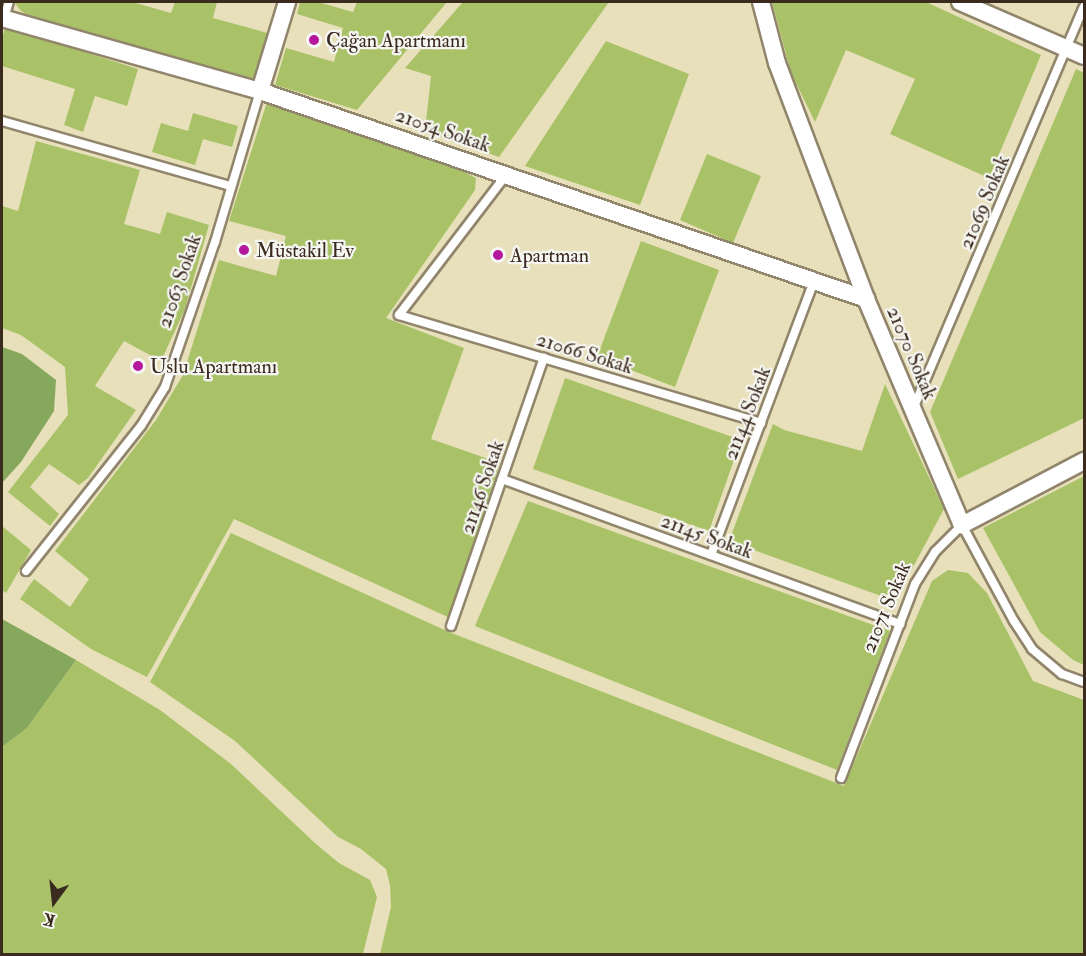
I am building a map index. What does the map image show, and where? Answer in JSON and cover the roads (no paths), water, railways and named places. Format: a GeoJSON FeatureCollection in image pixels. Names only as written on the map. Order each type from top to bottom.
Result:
{"type":"FeatureCollection","features":[{"type":"Feature","properties":{"kind":"street","name":"21063 Sokak"},"geometry":{"type":"LineString","coordinates":[[260,91],[287,2]]}},
{"type":"Feature","properties":{"kind":"street","name":"21070 Sokak"},"geometry":{"type":"LineString","coordinates":[[761,2],[777,63],[866,299],[962,525]]}},
{"type":"Feature","properties":{"kind":"street"},"geometry":{"type":"LineString","coordinates":[[960,2],[1084,56]]}},
{"type":"Feature","properties":{"kind":"street","name":"21054 Sokak"},"geometry":{"type":"LineString","coordinates":[[3,18],[260,91],[866,299]]}},
{"type":"Feature","properties":{"kind":"street","name":"21071 Sokak"},"geometry":{"type":"LineString","coordinates":[[962,525],[1084,461]]}},
{"type":"Feature","properties":{"kind":"lane"},"geometry":{"type":"LineString","coordinates":[[3,18],[9,2]]}},
{"type":"Feature","properties":{"kind":"lane","name":"21069 Sokak"},"geometry":{"type":"LineString","coordinates":[[913,409],[1084,7]]}},
{"type":"Feature","properties":{"kind":"lane","name":"21063 Sokak"},"geometry":{"type":"LineString","coordinates":[[26,571],[141,426],[165,387],[215,242],[260,91]]}},
{"type":"Feature","properties":{"kind":"lane"},"geometry":{"type":"LineString","coordinates":[[2,122],[230,186]]}},
{"type":"Feature","properties":{"kind":"lane","name":"21066 Sokak"},"geometry":{"type":"LineString","coordinates":[[506,174],[399,315],[761,423]]}},
{"type":"Feature","properties":{"kind":"lane","name":"21144 Sokak"},"geometry":{"type":"LineString","coordinates":[[711,555],[814,281]]}},
{"type":"Feature","properties":{"kind":"lane","name":"21146 Sokak"},"geometry":{"type":"LineString","coordinates":[[452,626],[544,358]]}},
{"type":"Feature","properties":{"kind":"lane","name":"21145 Sokak"},"geometry":{"type":"LineString","coordinates":[[502,479],[900,624]]}},
{"type":"Feature","properties":{"kind":"lane","name":"21071 Sokak"},"geometry":{"type":"LineString","coordinates":[[841,778],[915,584],[934,552],[962,525]]}},
{"type":"Feature","properties":{"kind":"lane","name":"21070 Sokak"},"geometry":{"type":"LineString","coordinates":[[962,525],[1014,621],[1032,649],[1062,674],[1084,682]]}},
{"type":"Feature","properties":{"kind":"place","name":"Çağan Apartmanı"},"geometry":{"type":"Point","coordinates":[314,40]}},
{"type":"Feature","properties":{"kind":"place","name":"Müstakil Ev"},"geometry":{"type":"Point","coordinates":[244,250]}},
{"type":"Feature","properties":{"kind":"place","name":"Apartman"},"geometry":{"type":"Point","coordinates":[498,255]}},
{"type":"Feature","properties":{"kind":"place","name":"Uslu Apartmanı"},"geometry":{"type":"Point","coordinates":[138,366]}}]}
